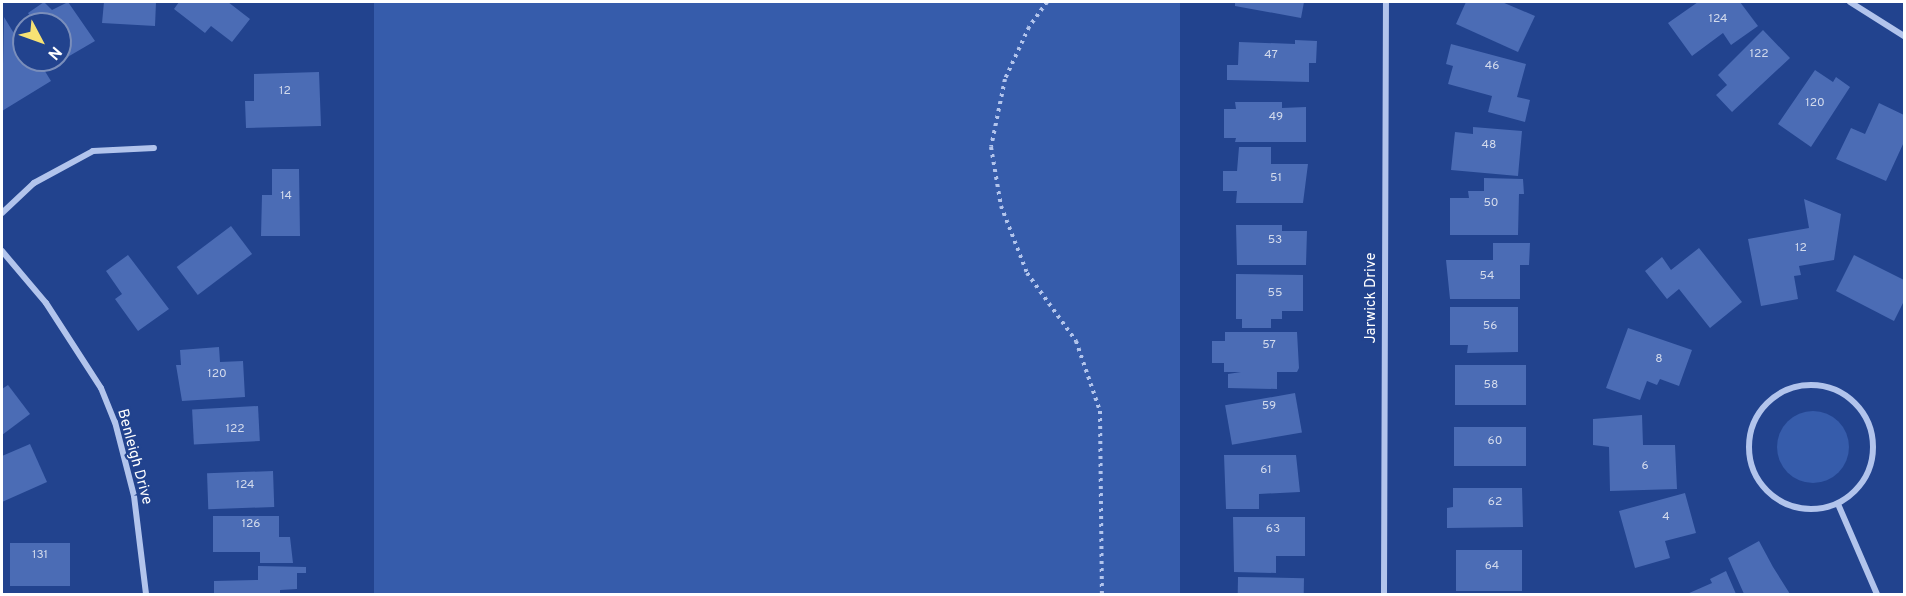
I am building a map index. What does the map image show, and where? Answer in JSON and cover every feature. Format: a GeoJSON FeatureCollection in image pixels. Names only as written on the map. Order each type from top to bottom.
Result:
{"type":"FeatureCollection","features":[{"type":"Feature","properties":{"kind":"street","name":"Jarwick Drive"},"geometry":{"type":"LineString","coordinates":[[1384,594],[1386,2]]}},
{"type":"Feature","properties":{"kind":"street"},"geometry":{"type":"LineString","coordinates":[[1850,2],[1905,36]]}},
{"type":"Feature","properties":{"kind":"street"},"geometry":{"type":"LineString","coordinates":[[2,213],[34,183],[93,151],[154,148]]}},
{"type":"Feature","properties":{"kind":"street","name":"Benleigh Drive"},"geometry":{"type":"LineString","coordinates":[[2,251],[46,303],[101,388],[115,423],[134,496],[146,594]]}},
{"type":"Feature","properties":{"kind":"street"},"geometry":{"type":"LineString","coordinates":[[1803,385],[1832,389],[1857,404],[1868,420],[1873,459],[1866,477],[1838,504],[1799,509],[1781,502],[1765,490],[1754,474],[1749,455],[1749,435],[1756,417],[1785,390],[1803,385]]}},
{"type":"Feature","properties":{"kind":"street"},"geometry":{"type":"LineString","coordinates":[[1838,504],[1877,594]]}},
{"type":"Feature","properties":{"kind":"path"},"geometry":{"type":"LineString","coordinates":[[1047,2],[1029,27],[1005,79],[991,147],[1000,206],[1027,273],[1076,341],[1100,411],[1102,594]]}},
{"type":"Feature","properties":{"kind":"shaded area"},"geometry":{"type":"Polygon","coordinates":[[[374,2],[1180,2],[1180,594],[374,594],[374,2]]]}},
{"type":"Feature","properties":{"kind":"shaded area"},"geometry":{"type":"Polygon","coordinates":[[[1813,411],[1833,417],[1843,427],[1849,447],[1843,467],[1833,477],[1813,483],[1793,477],[1783,467],[1777,447],[1783,427],[1793,417],[1813,411]]]}},
{"type":"Feature","properties":{"kind":"building"},"geometry":{"type":"Polygon","coordinates":[[[44,2],[52,10],[68,2],[95,41],[72,54],[72,12],[29,12],[44,2]]]}},
{"type":"Feature","properties":{"kind":"building"},"geometry":{"type":"Polygon","coordinates":[[[104,2],[156,2],[155,26],[102,23],[104,2]]]}},
{"type":"Feature","properties":{"kind":"building"},"geometry":{"type":"Polygon","coordinates":[[[179,2],[228,2],[250,19],[232,42],[211,26],[205,33],[174,9],[179,2]]]}},
{"type":"Feature","properties":{"kind":"building"},"geometry":{"type":"Polygon","coordinates":[[[1235,2],[1304,2],[1301,18],[1235,6],[1235,2]]]}},
{"type":"Feature","properties":{"kind":"building"},"geometry":{"type":"Polygon","coordinates":[[[1466,2],[1502,2],[1535,16],[1518,52],[1456,24],[1466,2]]]}},
{"type":"Feature","properties":{"kind":"building"},"geometry":{"type":"Polygon","coordinates":[[[1698,2],[1740,2],[1758,26],[1731,45],[1723,33],[1692,56],[1668,23],[1698,2]]]}},
{"type":"Feature","properties":{"kind":"building"},"geometry":{"type":"Polygon","coordinates":[[[4,17],[12,30],[12,72],[45,72],[51,81],[2,111],[4,17]]]}},
{"type":"Feature","properties":{"kind":"building"},"geometry":{"type":"Polygon","coordinates":[[[1763,30],[1790,58],[1732,112],[1716,95],[1727,85],[1718,75],[1763,30]]]}},
{"type":"Feature","properties":{"kind":"building"},"geometry":{"type":"Polygon","coordinates":[[[1295,40],[1317,41],[1316,63],[1309,63],[1309,82],[1227,80],[1227,65],[1238,65],[1239,42],[1295,44],[1295,40]]]}},
{"type":"Feature","properties":{"kind":"building"},"geometry":{"type":"Polygon","coordinates":[[[1451,44],[1526,64],[1517,97],[1530,100],[1525,122],[1488,112],[1492,96],[1448,84],[1453,66],[1446,64],[1451,44]]]}},
{"type":"Feature","properties":{"kind":"building"},"geometry":{"type":"Polygon","coordinates":[[[1815,70],[1833,82],[1836,77],[1850,87],[1811,147],[1778,124],[1815,70]]]}},
{"type":"Feature","properties":{"kind":"building"},"geometry":{"type":"Polygon","coordinates":[[[319,72],[321,126],[246,128],[245,101],[254,101],[254,74],[319,72]]]}},
{"type":"Feature","properties":{"kind":"building"},"geometry":{"type":"Polygon","coordinates":[[[1235,102],[1282,102],[1282,108],[1306,107],[1306,142],[1235,142],[1236,138],[1224,138],[1224,109],[1236,109],[1235,102]]]}},
{"type":"Feature","properties":{"kind":"building"},"geometry":{"type":"Polygon","coordinates":[[[1879,103],[1904,115],[1904,142],[1886,181],[1836,159],[1851,128],[1865,134],[1879,103]]]}},
{"type":"Feature","properties":{"kind":"building"},"geometry":{"type":"Polygon","coordinates":[[[1473,127],[1522,131],[1518,176],[1451,170],[1455,132],[1473,134],[1473,127]]]}},
{"type":"Feature","properties":{"kind":"building"},"geometry":{"type":"Polygon","coordinates":[[[1239,147],[1271,147],[1271,164],[1308,164],[1303,203],[1236,203],[1237,191],[1223,191],[1223,171],[1237,171],[1239,147]]]}},
{"type":"Feature","properties":{"kind":"building"},"geometry":{"type":"Polygon","coordinates":[[[272,169],[299,169],[300,236],[261,236],[262,195],[272,195],[272,169]]]}},
{"type":"Feature","properties":{"kind":"building"},"geometry":{"type":"Polygon","coordinates":[[[1484,178],[1523,179],[1524,194],[1519,194],[1518,235],[1450,235],[1450,198],[1469,198],[1468,191],[1484,191],[1484,178]]]}},
{"type":"Feature","properties":{"kind":"building"},"geometry":{"type":"Polygon","coordinates":[[[1804,199],[1841,214],[1834,260],[1799,266],[1801,275],[1794,276],[1798,299],[1761,306],[1748,239],[1809,228],[1804,199]]]}},
{"type":"Feature","properties":{"kind":"building"},"geometry":{"type":"Polygon","coordinates":[[[1236,225],[1282,225],[1282,231],[1307,231],[1306,265],[1237,265],[1236,225]]]}},
{"type":"Feature","properties":{"kind":"building"},"geometry":{"type":"Polygon","coordinates":[[[231,226],[252,254],[198,295],[177,267],[231,226]]]}},
{"type":"Feature","properties":{"kind":"building"},"geometry":{"type":"Polygon","coordinates":[[[1493,243],[1530,243],[1529,265],[1520,265],[1520,299],[1450,299],[1446,260],[1493,260],[1493,243]]]}},
{"type":"Feature","properties":{"kind":"building"},"geometry":{"type":"Polygon","coordinates":[[[1699,248],[1742,302],[1710,328],[1679,289],[1667,299],[1645,271],[1662,257],[1671,270],[1699,248]]]}},
{"type":"Feature","properties":{"kind":"building"},"geometry":{"type":"Polygon","coordinates":[[[128,255],[169,309],[138,331],[115,299],[122,294],[106,271],[128,255]]]}},
{"type":"Feature","properties":{"kind":"building"},"geometry":{"type":"Polygon","coordinates":[[[1854,255],[1904,280],[1904,301],[1894,321],[1836,291],[1854,255]]]}},
{"type":"Feature","properties":{"kind":"building"},"geometry":{"type":"Polygon","coordinates":[[[1236,274],[1303,275],[1303,311],[1282,311],[1282,319],[1271,319],[1271,328],[1242,328],[1242,319],[1236,319],[1236,274]]]}},
{"type":"Feature","properties":{"kind":"building"},"geometry":{"type":"Polygon","coordinates":[[[1450,307],[1518,307],[1518,352],[1467,353],[1468,345],[1450,345],[1450,307]]]}},
{"type":"Feature","properties":{"kind":"building"},"geometry":{"type":"Polygon","coordinates":[[[1628,328],[1692,350],[1679,386],[1660,379],[1657,385],[1647,381],[1640,400],[1606,388],[1628,328]]]}},
{"type":"Feature","properties":{"kind":"building"},"geometry":{"type":"Polygon","coordinates":[[[1225,332],[1297,332],[1299,368],[1297,372],[1277,372],[1277,389],[1228,388],[1228,374],[1241,372],[1224,372],[1224,363],[1212,363],[1212,341],[1225,341],[1225,332]]]}},
{"type":"Feature","properties":{"kind":"building"},"geometry":{"type":"Polygon","coordinates":[[[219,347],[220,362],[243,361],[245,397],[182,401],[176,365],[181,365],[180,350],[219,347]]]}},
{"type":"Feature","properties":{"kind":"building"},"geometry":{"type":"Polygon","coordinates":[[[1455,365],[1526,365],[1526,405],[1455,405],[1455,365]]]}},
{"type":"Feature","properties":{"kind":"building"},"geometry":{"type":"Polygon","coordinates":[[[8,385],[30,414],[2,435],[2,389],[8,385]]]}},
{"type":"Feature","properties":{"kind":"building"},"geometry":{"type":"Polygon","coordinates":[[[1295,393],[1302,432],[1232,445],[1225,405],[1295,393]]]}},
{"type":"Feature","properties":{"kind":"building"},"geometry":{"type":"Polygon","coordinates":[[[258,406],[260,441],[194,444],[192,409],[258,406]]]}},
{"type":"Feature","properties":{"kind":"building"},"geometry":{"type":"Polygon","coordinates":[[[1642,415],[1643,445],[1675,445],[1677,489],[1610,491],[1609,447],[1593,445],[1593,419],[1642,415]]]}},
{"type":"Feature","properties":{"kind":"building"},"geometry":{"type":"Polygon","coordinates":[[[1454,427],[1526,427],[1526,466],[1454,466],[1454,427]]]}},
{"type":"Feature","properties":{"kind":"building"},"geometry":{"type":"Polygon","coordinates":[[[30,444],[47,482],[2,502],[2,456],[30,444]]]}},
{"type":"Feature","properties":{"kind":"building"},"geometry":{"type":"Polygon","coordinates":[[[1224,455],[1296,455],[1300,492],[1259,494],[1259,509],[1226,509],[1224,455]]]}},
{"type":"Feature","properties":{"kind":"building"},"geometry":{"type":"Polygon","coordinates":[[[273,471],[274,507],[208,509],[207,473],[273,471]]]}},
{"type":"Feature","properties":{"kind":"building"},"geometry":{"type":"Polygon","coordinates":[[[1453,488],[1522,488],[1523,527],[1447,528],[1447,508],[1453,507],[1453,488]]]}},
{"type":"Feature","properties":{"kind":"building"},"geometry":{"type":"Polygon","coordinates":[[[1685,493],[1696,533],[1665,541],[1670,558],[1635,568],[1619,511],[1685,493]]]}},
{"type":"Feature","properties":{"kind":"building"},"geometry":{"type":"Polygon","coordinates":[[[213,516],[279,516],[279,537],[290,537],[293,563],[260,563],[260,552],[213,552],[213,516]]]}},
{"type":"Feature","properties":{"kind":"building"},"geometry":{"type":"Polygon","coordinates":[[[1233,517],[1305,517],[1305,556],[1276,556],[1276,573],[1234,572],[1233,517]]]}},
{"type":"Feature","properties":{"kind":"building"},"geometry":{"type":"Polygon","coordinates":[[[1759,541],[1790,594],[1744,594],[1728,558],[1759,541]]]}},
{"type":"Feature","properties":{"kind":"building"},"geometry":{"type":"Polygon","coordinates":[[[10,543],[70,543],[70,586],[10,586],[10,543]]]}},
{"type":"Feature","properties":{"kind":"building"},"geometry":{"type":"Polygon","coordinates":[[[1456,550],[1522,550],[1522,591],[1456,591],[1456,550]]]}},
{"type":"Feature","properties":{"kind":"building"},"geometry":{"type":"Polygon","coordinates":[[[258,566],[306,567],[306,573],[297,573],[297,589],[280,590],[280,594],[214,594],[214,581],[258,580],[258,566]]]}},
{"type":"Feature","properties":{"kind":"building"},"geometry":{"type":"Polygon","coordinates":[[[1726,571],[1736,594],[1687,594],[1712,583],[1710,579],[1726,571]]]}},
{"type":"Feature","properties":{"kind":"building"},"geometry":{"type":"Polygon","coordinates":[[[1238,577],[1304,578],[1304,594],[1238,594],[1238,577]]]}}]}
